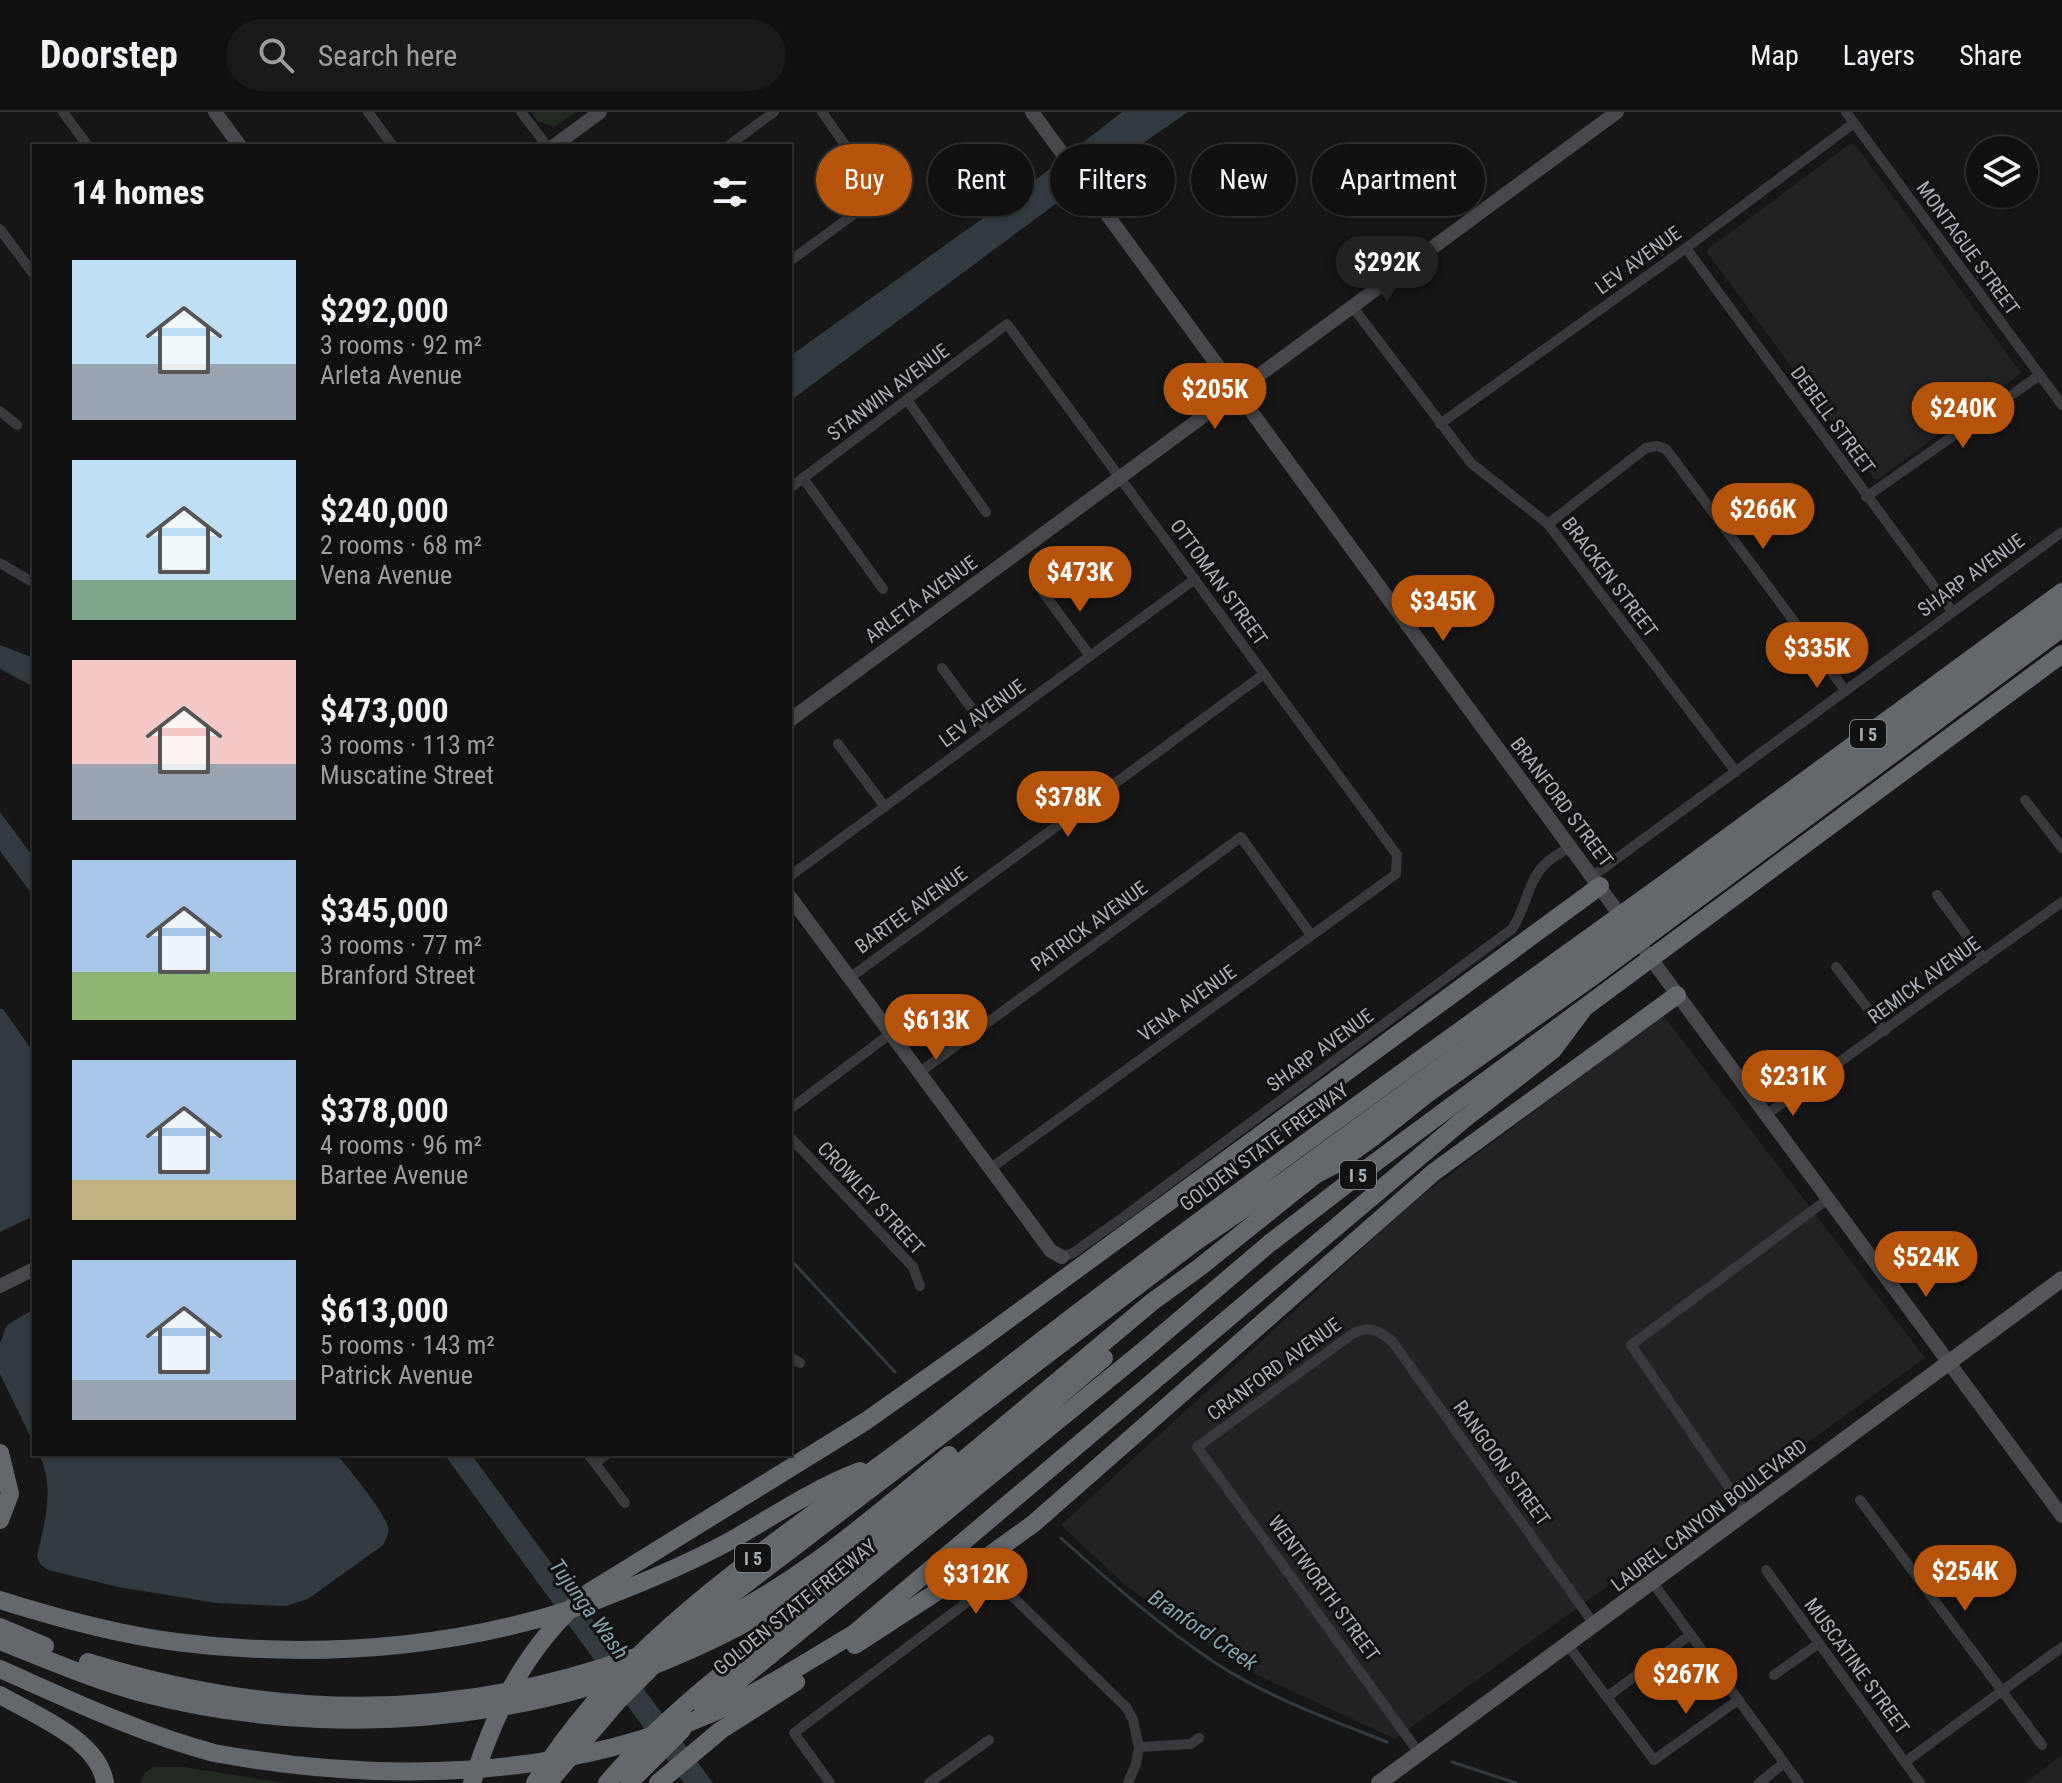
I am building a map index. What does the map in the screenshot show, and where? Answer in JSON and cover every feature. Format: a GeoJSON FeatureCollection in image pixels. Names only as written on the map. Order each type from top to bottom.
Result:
{"type":"FeatureCollection","features":[{"type":"Feature","properties":{"kind":"highway","name":"GOLDEN STATE FREEWAY"},"geometry":{"type":"LineString","coordinates":[[535,1783],[553,1753],[723,1579],[1244,1189],[1603,947],[1679,882],[2062,592]]}},
{"type":"Feature","properties":{"kind":"highway"},"geometry":{"type":"LineString","coordinates":[[1679,882],[2062,612]]}},
{"type":"Feature","properties":{"kind":"highway"},"geometry":{"type":"LineString","coordinates":[[639,1668],[672,1647],[731,1595],[1088,1322],[1603,947],[1667,921],[2062,628]]}},
{"type":"Feature","properties":{"kind":"highway","name":"GOLDEN STATE FREEWAY"},"geometry":{"type":"LineString","coordinates":[[629,1783],[639,1759],[691,1710],[1143,1351],[1270,1243],[2062,654]]}},
{"type":"Feature","properties":{"kind":"highway"},"geometry":{"type":"LineString","coordinates":[[472,1783],[494,1719],[525,1664],[546,1635],[588,1593],[866,1421],[991,1333],[1597,881]]}},
{"type":"Feature","properties":{"kind":"highway"},"geometry":{"type":"LineString","coordinates":[[691,1710],[1229,1252],[1427,1094],[1603,947]]}},
{"type":"Feature","properties":{"kind":"highway"},"geometry":{"type":"LineString","coordinates":[[659,1782],[721,1730],[931,1597],[1033,1524],[1434,1172],[1677,995]]}},
{"type":"Feature","properties":{"kind":"highway"},"geometry":{"type":"LineString","coordinates":[[0,1669],[113,1719],[215,1754],[274,1767],[387,1778],[497,1773],[556,1763],[651,1738],[754,1693],[855,1633],[1463,1120],[1553,1050],[1582,1011]]}},
{"type":"Feature","properties":{"kind":"highway"},"geometry":{"type":"LineString","coordinates":[[0,1641],[75,1671],[145,1694],[227,1711],[341,1721],[537,1700],[576,1690],[682,1645],[732,1629],[818,1579],[1152,1302],[1315,1175],[1336,1164]]}},
{"type":"Feature","properties":{"kind":"highway"},"geometry":{"type":"LineString","coordinates":[[682,1645],[810,1568],[1155,1286],[1229,1219]]}},
{"type":"Feature","properties":{"kind":"highway"},"geometry":{"type":"LineString","coordinates":[[0,1453],[10,1494],[0,1520]]}},
{"type":"Feature","properties":{"kind":"highway"},"geometry":{"type":"LineString","coordinates":[[0,1600],[106,1629],[232,1648],[360,1648],[430,1641],[552,1614],[587,1603],[702,1556],[827,1484],[881,1463]]}},
{"type":"Feature","properties":{"kind":"highway"},"geometry":{"type":"LineString","coordinates":[[0,1627],[79,1660],[148,1681],[229,1697],[342,1707],[444,1709]]}},
{"type":"Feature","properties":{"kind":"highway"},"geometry":{"type":"LineString","coordinates":[[0,1695],[85,1746],[103,1767],[105,1783]]}},
{"type":"Feature","properties":{"kind":"highway"},"geometry":{"type":"LineString","coordinates":[[548,1783],[611,1695]]}},
{"type":"Feature","properties":{"kind":"highway"},"geometry":{"type":"LineString","coordinates":[[607,1783],[639,1759]]}},
{"type":"Feature","properties":{"kind":"main road"},"geometry":{"type":"LineString","coordinates":[[215,112],[239,144]]}},
{"type":"Feature","properties":{"kind":"main road"},"geometry":{"type":"LineString","coordinates":[[557,144],[600,112]]}},
{"type":"Feature","properties":{"kind":"main road","name":"BRANFORD STREET"},"geometry":{"type":"LineString","coordinates":[[1032,112],[2062,1516]]}},
{"type":"Feature","properties":{"kind":"main road","name":"ARLETA AVENUE"},"geometry":{"type":"LineString","coordinates":[[792,719],[1617,112]]}},
{"type":"Feature","properties":{"kind":"main road"},"geometry":{"type":"LineString","coordinates":[[792,900],[1051,1251],[1062,1257]]}},
{"type":"Feature","properties":{"kind":"main road"},"geometry":{"type":"LineString","coordinates":[[0,1286],[32,1270]]}},
{"type":"Feature","properties":{"kind":"main road","name":"LAUREL CANYON BOULEVARD"},"geometry":{"type":"LineString","coordinates":[[1379,1783],[2062,1279]]}},
{"type":"Feature","properties":{"kind":"street"},"geometry":{"type":"LineString","coordinates":[[63,112],[87,144]]}},
{"type":"Feature","properties":{"kind":"street"},"geometry":{"type":"LineString","coordinates":[[368,112],[392,144]]}},
{"type":"Feature","properties":{"kind":"street"},"geometry":{"type":"LineString","coordinates":[[521,112],[545,144]]}},
{"type":"Feature","properties":{"kind":"street"},"geometry":{"type":"LineString","coordinates":[[731,144],[774,112]]}},
{"type":"Feature","properties":{"kind":"street"},"geometry":{"type":"LineString","coordinates":[[792,260],[880,195],[822,112]]}},
{"type":"Feature","properties":{"kind":"street","name":"MONTAGUE STREET"},"geometry":{"type":"LineString","coordinates":[[1846,112],[2062,405]]}},
{"type":"Feature","properties":{"kind":"street","name":"LEV AVENUE"},"geometry":{"type":"LineString","coordinates":[[1440,424],[1854,123]]}},
{"type":"Feature","properties":{"kind":"street"},"geometry":{"type":"LineString","coordinates":[[0,229],[32,272]]}},
{"type":"Feature","properties":{"kind":"street","name":"DEBELL STREET"},"geometry":{"type":"LineString","coordinates":[[1686,248],[1952,611]]}},
{"type":"Feature","properties":{"kind":"street","name":"BRACKEN STREET"},"geometry":{"type":"LineString","coordinates":[[1352,306],[1471,463],[1548,524],[1736,772]]}},
{"type":"Feature","properties":{"kind":"street","name":"STANWIN AVENUE"},"geometry":{"type":"LineString","coordinates":[[792,486],[1007,324]]}},
{"type":"Feature","properties":{"kind":"street","name":"OTTOMAN STREET"},"geometry":{"type":"LineString","coordinates":[[1007,324],[1397,855],[1398,863]]}},
{"type":"Feature","properties":{"kind":"street"},"geometry":{"type":"LineString","coordinates":[[1866,497],[2040,375]]}},
{"type":"Feature","properties":{"kind":"street"},"geometry":{"type":"LineString","coordinates":[[908,401],[986,512]]}},
{"type":"Feature","properties":{"kind":"street"},"geometry":{"type":"LineString","coordinates":[[0,411],[17,425]]}},
{"type":"Feature","properties":{"kind":"street"},"geometry":{"type":"LineString","coordinates":[[1548,524],[1646,448],[1657,446],[1666,449],[1845,690]]}},
{"type":"Feature","properties":{"kind":"street"},"geometry":{"type":"LineString","coordinates":[[803,478],[883,589]]}},
{"type":"Feature","properties":{"kind":"street","name":"SHARP AVENUE"},"geometry":{"type":"LineString","coordinates":[[1597,881],[1845,690],[2062,532]]}},
{"type":"Feature","properties":{"kind":"street"},"geometry":{"type":"LineString","coordinates":[[0,563],[32,582]]}},
{"type":"Feature","properties":{"kind":"street","name":"LEV AVENUE"},"geometry":{"type":"LineString","coordinates":[[792,875],[1195,579]]}},
{"type":"Feature","properties":{"kind":"street"},"geometry":{"type":"LineString","coordinates":[[1043,592],[1090,656]]}},
{"type":"Feature","properties":{"kind":"street"},"geometry":{"type":"LineString","coordinates":[[942,668],[988,731]]}},
{"type":"Feature","properties":{"kind":"street","name":"BARTEE AVENUE"},"geometry":{"type":"LineString","coordinates":[[851,977],[1264,674]]}},
{"type":"Feature","properties":{"kind":"street"},"geometry":{"type":"LineString","coordinates":[[838,744],[885,807]]}},
{"type":"Feature","properties":{"kind":"street"},"geometry":{"type":"LineString","coordinates":[[2025,800],[2062,848]]}},
{"type":"Feature","properties":{"kind":"street","name":"PATRICK AVENUE"},"geometry":{"type":"LineString","coordinates":[[920,1072],[1241,837],[1311,935]]}},
{"type":"Feature","properties":{"kind":"street","name":"SHARP AVENUE"},"geometry":{"type":"LineString","coordinates":[[1062,1257],[1073,1253],[1122,1218],[1512,929],[1522,915],[1545,864],[1571,846]]}},
{"type":"Feature","properties":{"kind":"street","name":"VENA AVENUE"},"geometry":{"type":"LineString","coordinates":[[991,1168],[1396,874],[1398,863]]}},
{"type":"Feature","properties":{"kind":"street"},"geometry":{"type":"LineString","coordinates":[[1937,895],[1984,959]]}},
{"type":"Feature","properties":{"kind":"street","name":"REMICK AVENUE"},"geometry":{"type":"LineString","coordinates":[[1767,1114],[2062,902]]}},
{"type":"Feature","properties":{"kind":"street"},"geometry":{"type":"LineString","coordinates":[[1836,967],[1885,1031]]}},
{"type":"Feature","properties":{"kind":"street"},"geometry":{"type":"LineString","coordinates":[[792,1108],[890,1034]]}},
{"type":"Feature","properties":{"kind":"street","name":"CROWLEY STREET"},"geometry":{"type":"LineString","coordinates":[[792,1139],[913,1267],[920,1286]]}},
{"type":"Feature","properties":{"kind":"street"},"geometry":{"type":"LineString","coordinates":[[1746,1512],[1631,1345],[1828,1199]]}},
{"type":"Feature","properties":{"kind":"street","name":"CRANFORD AVENUE"},"geometry":{"type":"LineString","coordinates":[[1197,1447],[1351,1335],[1365,1328],[1374,1329]]}},
{"type":"Feature","properties":{"kind":"street","name":"RANGOON STREET"},"geometry":{"type":"LineString","coordinates":[[1374,1329],[1392,1341],[1594,1624]]}},
{"type":"Feature","properties":{"kind":"street","name":"WENTWORTH STREET"},"geometry":{"type":"LineString","coordinates":[[1197,1447],[1419,1753]]}},
{"type":"Feature","properties":{"kind":"street"},"geometry":{"type":"LineString","coordinates":[[591,1459],[625,1503]]}},
{"type":"Feature","properties":{"kind":"street"},"geometry":{"type":"LineString","coordinates":[[1860,1500],[2042,1745]]}},
{"type":"Feature","properties":{"kind":"street","name":"MUSCATINE STREET"},"geometry":{"type":"LineString","coordinates":[[1766,1570],[1920,1783]]}},
{"type":"Feature","properties":{"kind":"street"},"geometry":{"type":"LineString","coordinates":[[1653,1583],[1799,1783]]}},
{"type":"Feature","properties":{"kind":"street"},"geometry":{"type":"LineString","coordinates":[[830,1783],[794,1733],[975,1596],[989,1590],[1003,1591],[1013,1597],[1127,1708],[1139,1747],[1128,1783]]}},
{"type":"Feature","properties":{"kind":"street"},"geometry":{"type":"LineString","coordinates":[[1607,1697],[1690,1635]]}},
{"type":"Feature","properties":{"kind":"street"},"geometry":{"type":"LineString","coordinates":[[1567,1644],[1654,1760],[1738,1700]]}},
{"type":"Feature","properties":{"kind":"street"},"geometry":{"type":"LineString","coordinates":[[1774,1675],[1818,1644]]}},
{"type":"Feature","properties":{"kind":"street"},"geometry":{"type":"LineString","coordinates":[[1905,1762],[2062,1647]]}},
{"type":"Feature","properties":{"kind":"street"},"geometry":{"type":"LineString","coordinates":[[1139,1747],[1191,1744],[1199,1738]]}},
{"type":"Feature","properties":{"kind":"street"},"geometry":{"type":"LineString","coordinates":[[929,1783],[989,1740]]}},
{"type":"Feature","properties":{"kind":"street"},"geometry":{"type":"LineString","coordinates":[[1759,1783],[1784,1763]]}},
{"type":"Feature","properties":{"kind":"shaded area"},"geometry":{"type":"Polygon","coordinates":[[[531,112],[576,112],[554,127],[537,121],[531,112]]]}},
{"type":"Feature","properties":{"kind":"shaded area"},"geometry":{"type":"Polygon","coordinates":[[[1122,112],[1188,112],[1142,144],[1081,144],[1122,112]]]}},
{"type":"Feature","properties":{"kind":"shaded area"},"geometry":{"type":"Polygon","coordinates":[[[1850,144],[1857,147],[2021,373],[1879,479],[1874,479],[1707,252],[1850,144]]]}},
{"type":"Feature","properties":{"kind":"shaded area"},"geometry":{"type":"Polygon","coordinates":[[[1050,169],[1050,208],[792,400],[792,355],[986,216],[1034,216],[1034,181],[1050,169]]]}},
{"type":"Feature","properties":{"kind":"shaded area"},"geometry":{"type":"Polygon","coordinates":[[[0,645],[32,657],[32,686],[0,669],[0,645]]]}},
{"type":"Feature","properties":{"kind":"shaded area"},"geometry":{"type":"Polygon","coordinates":[[[0,812],[32,855],[32,894],[0,851],[0,812]]]}},
{"type":"Feature","properties":{"kind":"shaded area"},"geometry":{"type":"Polygon","coordinates":[[[0,1009],[3,1009],[32,1050],[32,1217],[0,1232],[0,1009]]]}},
{"type":"Feature","properties":{"kind":"shaded area"},"geometry":{"type":"Polygon","coordinates":[[[1663,1015],[1925,1358],[1395,1739],[1242,1668],[1125,1585],[1061,1525],[1413,1202],[1663,1015]]]}},
{"type":"Feature","properties":{"kind":"shaded area"},"geometry":{"type":"Polygon","coordinates":[[[32,1310],[32,1440],[0,1374],[0,1343],[7,1325],[32,1310]]]}},
{"type":"Feature","properties":{"kind":"shaded area"},"geometry":{"type":"Polygon","coordinates":[[[40,1456],[339,1456],[380,1511],[388,1534],[383,1545],[308,1599],[286,1606],[216,1603],[118,1587],[48,1570],[40,1564],[37,1556],[48,1492],[40,1456]]]}},
{"type":"Feature","properties":{"kind":"shaded area"},"geometry":{"type":"Polygon","coordinates":[[[445,1456],[472,1456],[713,1783],[684,1783],[445,1456]]]}},
{"type":"Feature","properties":{"kind":"shaded area"},"geometry":{"type":"Polygon","coordinates":[[[2062,1755],[2062,1783],[2025,1783],[2062,1755]]]}},
{"type":"Feature","properties":{"kind":"shaded area"},"geometry":{"type":"Polygon","coordinates":[[[153,1767],[183,1767],[285,1783],[140,1783],[144,1774],[153,1767]]]}},
{"type":"Feature","properties":{"kind":"waterway","name":"Branford Creek"},"geometry":{"type":"LineString","coordinates":[[792,1261],[895,1372]]}},
{"type":"Feature","properties":{"kind":"waterway","name":"Branford Creek"},"geometry":{"type":"LineString","coordinates":[[1061,1538],[1154,1618],[1234,1675],[1277,1697],[1387,1742]]}},
{"type":"Feature","properties":{"kind":"waterway","name":"Branford Creek"},"geometry":{"type":"LineString","coordinates":[[1452,1762],[1516,1783]]}},
{"type":"Feature","properties":{"kind":"water label","name":"Tujunga Wash"},"geometry":{"type":"Point","coordinates":[589,1609]}}]}
